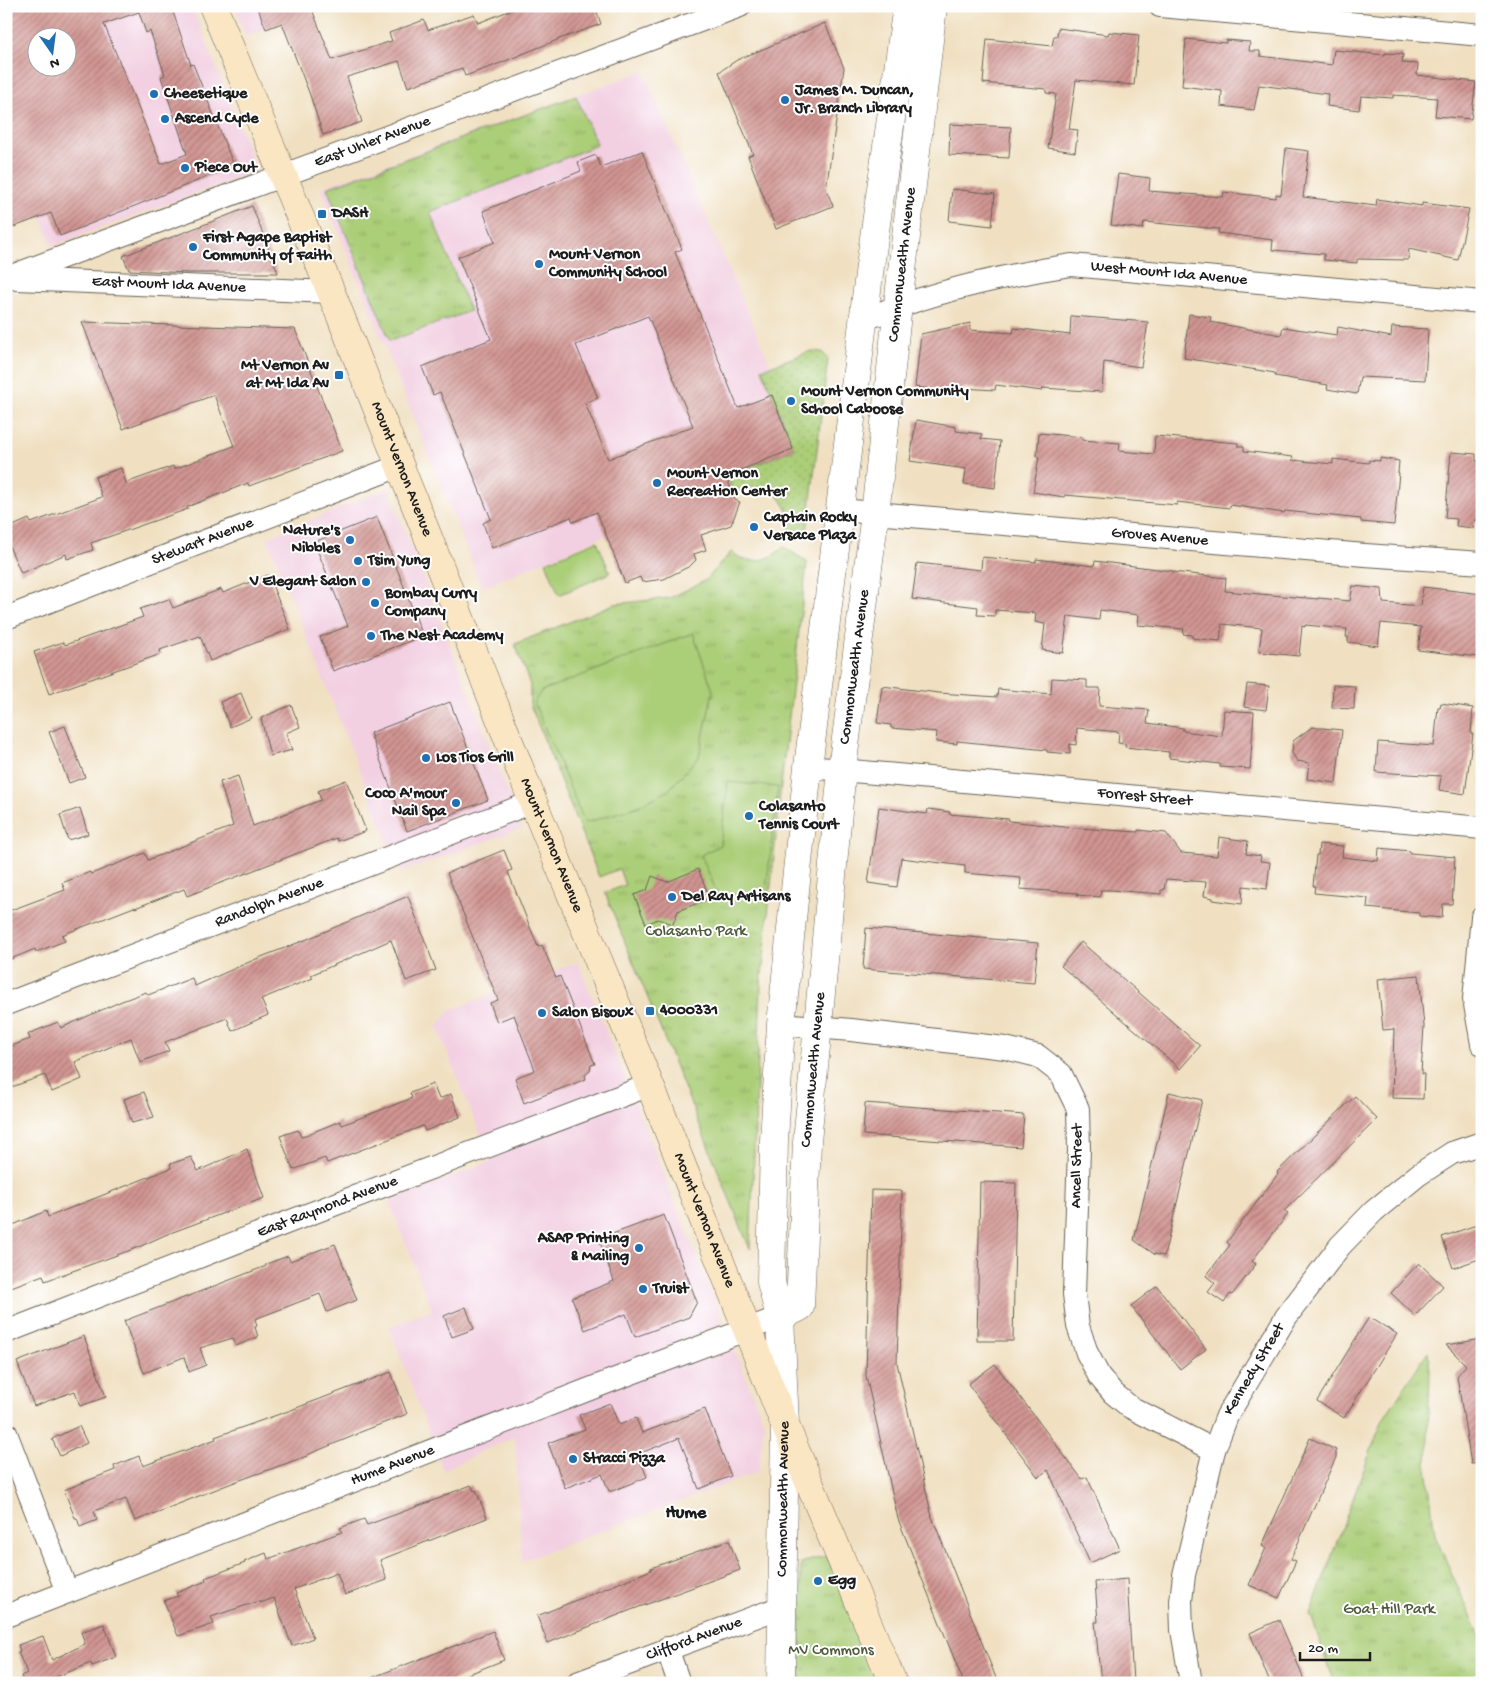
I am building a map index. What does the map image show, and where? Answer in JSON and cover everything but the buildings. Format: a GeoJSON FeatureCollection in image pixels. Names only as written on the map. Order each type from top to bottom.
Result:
{"type":"FeatureCollection","features":[{"type":"Feature","properties":{"kind":"main road","name":"Mount Vernon Avenue"},"geometry":{"type":"LineString","coordinates":[[213,6],[331,292],[533,802],[650,1085],[746,1329],[893,1683]]}},
{"type":"Feature","properties":{"kind":"street","name":"East Uhler Avenue"},"geometry":{"type":"LineString","coordinates":[[6,278],[282,175],[707,12],[740,6]]}},
{"type":"Feature","properties":{"kind":"street","name":"Commonwealth Avenue"},"geometry":{"type":"LineString","coordinates":[[781,1683],[784,1606],[785,1425],[780,1317],[770,1282],[774,1140],[781,1024],[808,767],[870,266],[907,6]]}},
{"type":"Feature","properties":{"kind":"street","name":"Commonwealth Avenue"},"geometry":{"type":"LineString","coordinates":[[780,1317],[800,1307],[807,1142],[842,770],[875,514],[933,6]]}},
{"type":"Feature","properties":{"kind":"street"},"geometry":{"type":"LineString","coordinates":[[1160,6],[1482,35]]}},
{"type":"Feature","properties":{"kind":"street","name":"West Mount Ida Avenue"},"geometry":{"type":"LineString","coordinates":[[864,320],[898,305],[976,282],[1071,265],[1482,302]]}},
{"type":"Feature","properties":{"kind":"street","name":"East Mount Ida Avenue"},"geometry":{"type":"LineString","coordinates":[[6,278],[331,292]]}},
{"type":"Feature","properties":{"kind":"street","name":"Stewart Avenue"},"geometry":{"type":"LineString","coordinates":[[6,618],[399,466]]}},
{"type":"Feature","properties":{"kind":"street","name":"Groves Avenue"},"geometry":{"type":"LineString","coordinates":[[840,510],[1366,555],[1482,563]]}},
{"type":"Feature","properties":{"kind":"street","name":"Forrest Street"},"geometry":{"type":"LineString","coordinates":[[808,767],[1482,828]]}},
{"type":"Feature","properties":{"kind":"street","name":"Randolph Avenue"},"geometry":{"type":"LineString","coordinates":[[6,1004],[533,802]]}},
{"type":"Feature","properties":{"kind":"street"},"geometry":{"type":"LineString","coordinates":[[1482,917],[1474,999],[1482,1044]]}},
{"type":"Feature","properties":{"kind":"street","name":"Ancell Street"},"geometry":{"type":"LineString","coordinates":[[781,1024],[1004,1048],[1038,1056],[1061,1074],[1078,1109],[1079,1150],[1074,1294],[1078,1326],[1087,1353],[1098,1376],[1130,1408],[1214,1450]]}},
{"type":"Feature","properties":{"kind":"street","name":"East Raymond Avenue"},"geometry":{"type":"LineString","coordinates":[[6,1332],[650,1085]]}},
{"type":"Feature","properties":{"kind":"street"},"geometry":{"type":"LineString","coordinates":[[774,1140],[807,1142]]}},
{"type":"Feature","properties":{"kind":"street","name":"Kennedy Street"},"geometry":{"type":"LineString","coordinates":[[1191,1683],[1182,1630],[1183,1584],[1214,1450],[1227,1416],[1286,1317],[1340,1246],[1374,1211],[1418,1175],[1452,1153],[1482,1143]]}},
{"type":"Feature","properties":{"kind":"street","name":"Hume Avenue"},"geometry":{"type":"LineString","coordinates":[[6,1616],[780,1317]]}},
{"type":"Feature","properties":{"kind":"street"},"geometry":{"type":"LineString","coordinates":[[6,1433],[67,1592]]}},
{"type":"Feature","properties":{"kind":"street","name":"Clifford Avenue"},"geometry":{"type":"LineString","coordinates":[[577,1683],[784,1606]]}},
{"type":"Feature","properties":{"kind":"street"},"geometry":{"type":"LineString","coordinates":[[667,1648],[679,1683]]}},
{"type":"Feature","properties":{"kind":"shaded area"},"geometry":{"type":"Polygon","coordinates":[[[6,6],[192,6],[257,171],[52,246],[6,122],[6,6]]]}},
{"type":"Feature","properties":{"kind":"shaded area"},"geometry":{"type":"Polygon","coordinates":[[[234,6],[328,6],[246,36],[234,6]]]}},
{"type":"Feature","properties":{"kind":"shaded area","name":"Mount Vernon Community School"},"geometry":{"type":"Polygon","coordinates":[[[643,71],[771,366],[762,370],[772,395],[580,471],[606,535],[482,588],[321,188],[643,71]]]}},
{"type":"Feature","properties":{"kind":"shaded area"},"geometry":{"type":"Polygon","coordinates":[[[388,488],[522,828],[400,872],[267,538],[388,488]]]}},
{"type":"Feature","properties":{"kind":"shaded area"},"geometry":{"type":"Polygon","coordinates":[[[578,962],[764,1423],[758,1472],[522,1561],[515,1436],[443,1470],[389,1327],[432,1310],[389,1201],[491,1161],[437,1027],[450,1010],[578,962]]]}},
{"type":"Feature","properties":{"kind":"green space"},"geometry":{"type":"Polygon","coordinates":[[[576,96],[597,145],[430,212],[470,311],[390,341],[327,188],[576,96]]]}},
{"type":"Feature","properties":{"kind":"green space"},"geometry":{"type":"Polygon","coordinates":[[[811,351],[822,352],[828,359],[807,532],[789,529],[788,514],[785,506],[781,499],[769,490],[754,487],[739,491],[733,495],[728,476],[794,449],[762,369],[811,351]]]}},
{"type":"Feature","properties":{"kind":"green space"},"geometry":{"type":"Polygon","coordinates":[[[597,541],[610,573],[559,595],[546,562],[597,541]]]}},
{"type":"Feature","properties":{"kind":"green space","name":"Colasanto Park"},"geometry":{"type":"Polygon","coordinates":[[[784,547],[807,562],[781,785],[761,986],[750,1249],[605,893],[625,885],[619,869],[599,877],[530,704],[530,685],[515,644],[614,604],[670,598],[706,580],[731,552],[738,557],[756,561],[771,556],[784,547]]]}},
{"type":"Feature","properties":{"kind":"green space"},"geometry":{"type":"Polygon","coordinates":[[[693,633],[713,691],[699,756],[668,791],[636,807],[585,823],[534,703],[541,691],[693,633]]]}},
{"type":"Feature","properties":{"kind":"green space","name":"Colasanto Tennis Court"},"geometry":{"type":"Polygon","coordinates":[[[728,782],[778,787],[765,900],[733,895],[720,900],[701,855],[720,845],[728,782]]]}},
{"type":"Feature","properties":{"kind":"green space","name":"Goat Hill Park"},"geometry":{"type":"Polygon","coordinates":[[[1428,1351],[1430,1371],[1427,1467],[1435,1536],[1482,1641],[1482,1683],[1335,1683],[1310,1614],[1382,1421],[1428,1351]]]}},
{"type":"Feature","properties":{"kind":"green space","name":"MV Commons"},"geometry":{"type":"Polygon","coordinates":[[[827,1556],[877,1683],[800,1683],[801,1563],[827,1556]]]}},
{"type":"Feature","properties":{"kind":"place","name":"Cheesetique"},"geometry":{"type":"Point","coordinates":[154,94]}},
{"type":"Feature","properties":{"kind":"place","name":"James M. Duncan, Jr. Branch Library"},"geometry":{"type":"Point","coordinates":[785,100]}},
{"type":"Feature","properties":{"kind":"place","name":"Ascend Cycle"},"geometry":{"type":"Point","coordinates":[165,119]}},
{"type":"Feature","properties":{"kind":"place","name":"Piece Out"},"geometry":{"type":"Point","coordinates":[185,168]}},
{"type":"Feature","properties":{"kind":"place","name":"DASH"},"geometry":{"type":"Point","coordinates":[322,214]}},
{"type":"Feature","properties":{"kind":"place","name":"First Agape Baptist Community of Faith"},"geometry":{"type":"Point","coordinates":[193,247]}},
{"type":"Feature","properties":{"kind":"place","name":"Mount Vernon Community School"},"geometry":{"type":"Point","coordinates":[539,264]}},
{"type":"Feature","properties":{"kind":"place","name":"Mt Vernon Av at Mt Ida Av"},"geometry":{"type":"Point","coordinates":[339,375]}},
{"type":"Feature","properties":{"kind":"place","name":"Mount Vernon Community School Caboose"},"geometry":{"type":"Point","coordinates":[791,401]}},
{"type":"Feature","properties":{"kind":"place","name":"Mount Vernon Recreation Center"},"geometry":{"type":"Point","coordinates":[657,483]}},
{"type":"Feature","properties":{"kind":"place","name":"Captain Rocky Versace Plaza"},"geometry":{"type":"Point","coordinates":[754,527]}},
{"type":"Feature","properties":{"kind":"place","name":"Nature's Nibbles"},"geometry":{"type":"Point","coordinates":[350,540]}},
{"type":"Feature","properties":{"kind":"place","name":"Tsim Yung"},"geometry":{"type":"Point","coordinates":[358,561]}},
{"type":"Feature","properties":{"kind":"place","name":"V Elegant Salon"},"geometry":{"type":"Point","coordinates":[366,582]}},
{"type":"Feature","properties":{"kind":"place","name":"Bombay Curry Company"},"geometry":{"type":"Point","coordinates":[375,603]}},
{"type":"Feature","properties":{"kind":"place","name":"The Nest Academy"},"geometry":{"type":"Point","coordinates":[371,636]}},
{"type":"Feature","properties":{"kind":"place","name":"Los Tios Grill"},"geometry":{"type":"Point","coordinates":[426,758]}},
{"type":"Feature","properties":{"kind":"place","name":"Coco A'mour Nail Spa"},"geometry":{"type":"Point","coordinates":[456,803]}},
{"type":"Feature","properties":{"kind":"place","name":"Colasanto Tennis Court"},"geometry":{"type":"Point","coordinates":[749,816]}},
{"type":"Feature","properties":{"kind":"place","name":"Del Ray Artisans"},"geometry":{"type":"Point","coordinates":[672,897]}},
{"type":"Feature","properties":{"kind":"place","name":"4000331"},"geometry":{"type":"Point","coordinates":[650,1011]}},
{"type":"Feature","properties":{"kind":"place","name":"Salon Bisoux"},"geometry":{"type":"Point","coordinates":[542,1013]}},
{"type":"Feature","properties":{"kind":"place","name":"ASAP Printing & Mailing"},"geometry":{"type":"Point","coordinates":[639,1248]}},
{"type":"Feature","properties":{"kind":"place","name":"Truist"},"geometry":{"type":"Point","coordinates":[643,1289]}},
{"type":"Feature","properties":{"kind":"place","name":"Stracci Pizza"},"geometry":{"type":"Point","coordinates":[573,1459]}},
{"type":"Feature","properties":{"kind":"place","name":"Egg"},"geometry":{"type":"Point","coordinates":[818,1581]}},
{"type":"Feature","properties":{"kind":"district","name":"Hume"},"geometry":{"type":"Point","coordinates":[686,1513]}}]}
